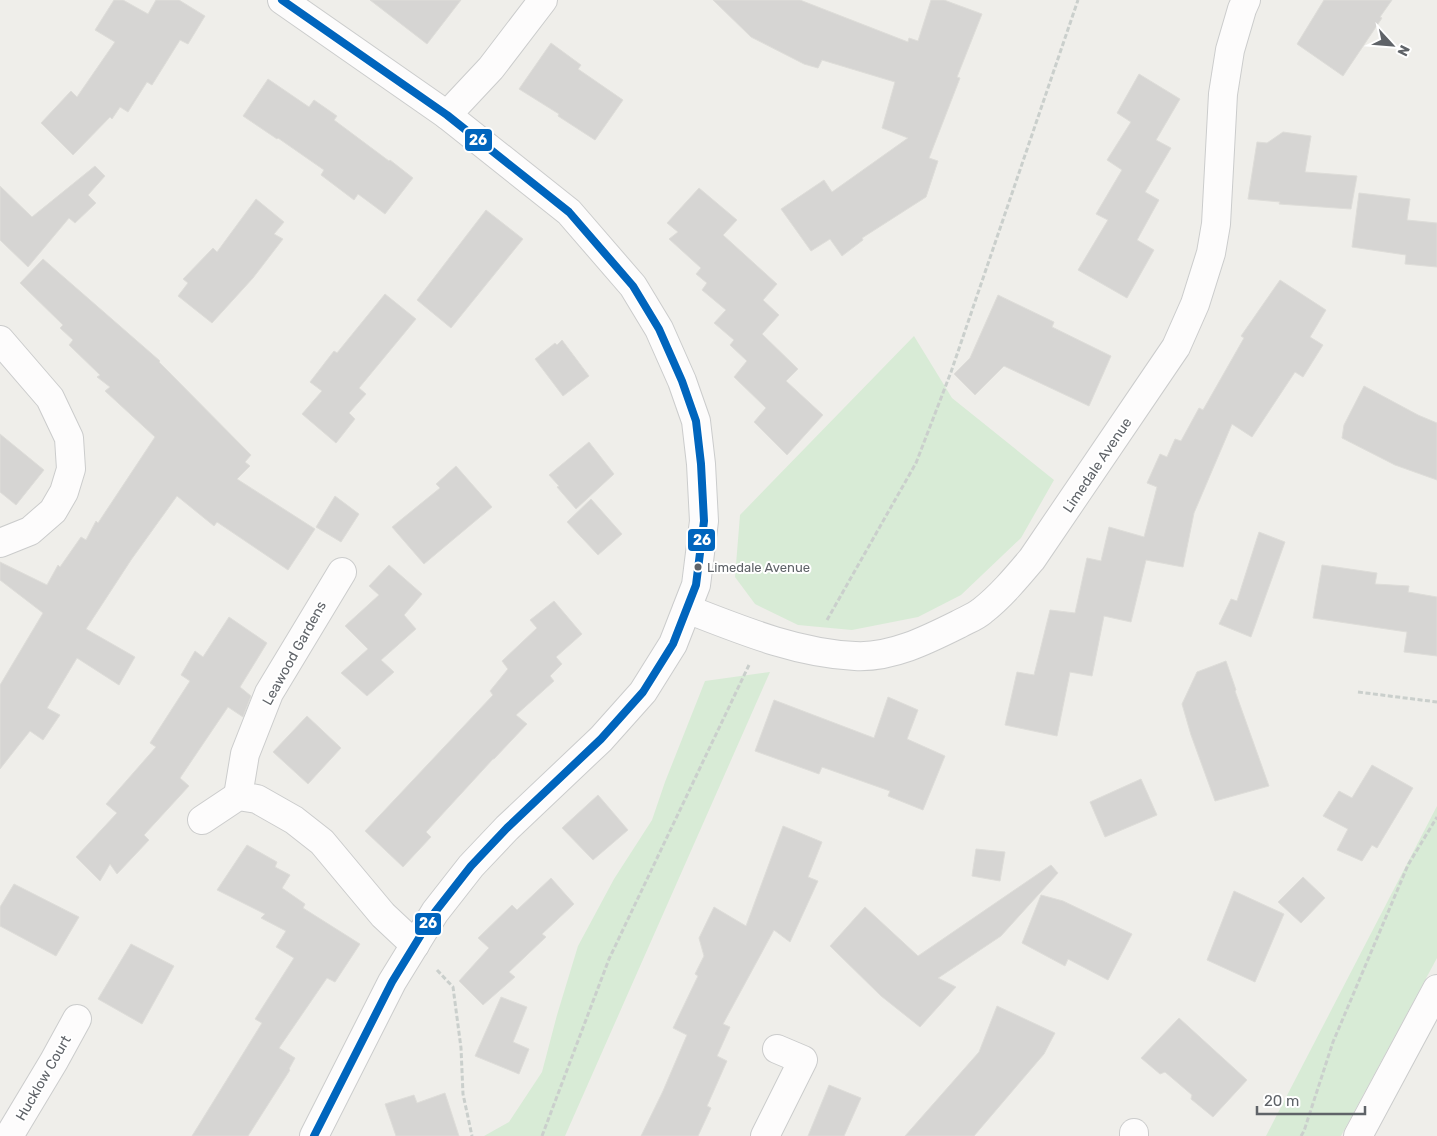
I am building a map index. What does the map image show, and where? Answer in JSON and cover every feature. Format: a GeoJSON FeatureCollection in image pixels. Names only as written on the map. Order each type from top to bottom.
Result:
{"type":"FeatureCollection","features":[{"type":"Feature","properties":{"kind":"street"},"geometry":{"type":"LineString","coordinates":[[282,0],[448,115],[569,212],[633,286],[659,329],[682,381],[696,421],[701,464],[704,521],[696,585],[673,644],[643,692],[601,739],[507,828],[471,866],[435,912],[392,982],[314,1136]]}},
{"type":"Feature","properties":{"kind":"street"},"geometry":{"type":"LineString","coordinates":[[448,115],[491,68],[542,0]]}},
{"type":"Feature","properties":{"kind":"street","name":"Limedale Avenue"},"geometry":{"type":"LineString","coordinates":[[687,609],[762,638],[808,650],[856,656],[884,653],[922,642],[980,613],[1006,590],[1032,559],[1176,347],[1195,304],[1211,253],[1216,224],[1223,94],[1230,50],[1246,0]]}},
{"type":"Feature","properties":{"kind":"street"},"geometry":{"type":"LineString","coordinates":[[0,340],[50,398],[69,438],[71,469],[64,492],[53,511],[30,532],[0,543]]}},
{"type":"Feature","properties":{"kind":"street","name":"Leawood Gardens"},"geometry":{"type":"LineString","coordinates":[[238,796],[245,754],[270,693],[342,572]]}},
{"type":"Feature","properties":{"kind":"street"},"geometry":{"type":"LineString","coordinates":[[202,820],[238,796],[257,799],[294,820],[322,842],[383,915],[415,945]]}},
{"type":"Feature","properties":{"kind":"street"},"geometry":{"type":"LineString","coordinates":[[1358,1136],[1437,990]]}},
{"type":"Feature","properties":{"kind":"street","name":"Hucklow Court"},"geometry":{"type":"LineString","coordinates":[[9,1136],[54,1061],[76,1019]]}},
{"type":"Feature","properties":{"kind":"street"},"geometry":{"type":"LineString","coordinates":[[764,1136],[802,1060],[777,1049]]}},
{"type":"Feature","properties":{"kind":"path"},"geometry":{"type":"LineString","coordinates":[[822,628],[916,463],[951,372],[1078,0]]}},
{"type":"Feature","properties":{"kind":"path"},"geometry":{"type":"LineString","coordinates":[[542,1136],[609,960],[762,638]]}},
{"type":"Feature","properties":{"kind":"path"},"geometry":{"type":"LineString","coordinates":[[1358,692],[1437,702]]}},
{"type":"Feature","properties":{"kind":"path"},"geometry":{"type":"LineString","coordinates":[[1301,1136],[1333,1042],[1408,865],[1437,817]]}},
{"type":"Feature","properties":{"kind":"path"},"geometry":{"type":"LineString","coordinates":[[415,945],[453,987],[461,1048],[463,1094],[472,1136]]}},
{"type":"Feature","properties":{"kind":"green space"},"geometry":{"type":"Polygon","coordinates":[[[914,336],[952,398],[1054,480],[1021,538],[961,595],[918,617],[852,630],[798,625],[755,604],[735,577],[740,515],[914,336]]]}},
{"type":"Feature","properties":{"kind":"green space"},"geometry":{"type":"Polygon","coordinates":[[[770,672],[565,1136],[484,1136],[509,1122],[542,1072],[578,946],[614,879],[652,820],[705,681],[770,672]]]}},
{"type":"Feature","properties":{"kind":"green space"},"geometry":{"type":"Polygon","coordinates":[[[1437,806],[1437,958],[1341,1136],[1266,1136],[1437,806]]]}},
{"type":"Feature","properties":{"kind":"building"},"geometry":{"type":"Polygon","coordinates":[[[114,0],[123,0],[148,14],[156,0],[179,0],[205,16],[188,44],[180,40],[152,85],[147,82],[128,112],[120,107],[112,119],[110,117],[73,155],[41,123],[71,91],[77,97],[115,42],[95,30],[114,0]]]}},
{"type":"Feature","properties":{"kind":"building"},"geometry":{"type":"Polygon","coordinates":[[[370,0],[461,0],[427,44],[370,0]]]}},
{"type":"Feature","properties":{"kind":"building"},"geometry":{"type":"Polygon","coordinates":[[[713,0],[800,0],[908,42],[909,38],[918,41],[931,0],[944,0],[982,14],[957,77],[960,78],[929,158],[938,161],[926,197],[862,238],[863,240],[842,256],[830,239],[811,251],[781,209],[824,180],[832,192],[908,138],[882,128],[895,82],[822,60],[818,68],[804,64],[751,37],[713,0]]]}},
{"type":"Feature","properties":{"kind":"building"},"geometry":{"type":"Polygon","coordinates":[[[1324,0],[1392,0],[1343,76],[1297,44],[1324,0]]]}},
{"type":"Feature","properties":{"kind":"building"},"geometry":{"type":"Polygon","coordinates":[[[551,43],[581,65],[578,69],[623,100],[595,140],[558,116],[559,114],[519,89],[551,43]]]}},
{"type":"Feature","properties":{"kind":"building"},"geometry":{"type":"Polygon","coordinates":[[[1139,74],[1180,99],[1156,140],[1171,148],[1145,192],[1159,200],[1137,240],[1154,250],[1127,298],[1078,270],[1108,220],[1096,214],[1122,170],[1107,160],[1131,122],[1117,113],[1139,74]]]}},
{"type":"Feature","properties":{"kind":"building"},"geometry":{"type":"Polygon","coordinates":[[[268,79],[309,107],[314,100],[337,116],[334,120],[413,178],[385,214],[358,194],[354,200],[321,175],[324,170],[243,116],[268,79]]]}},
{"type":"Feature","properties":{"kind":"building"},"geometry":{"type":"Polygon","coordinates":[[[1283,132],[1311,136],[1305,172],[1357,176],[1351,209],[1279,204],[1280,202],[1248,199],[1257,142],[1267,143],[1283,132]]]}},
{"type":"Feature","properties":{"kind":"building"},"geometry":{"type":"Polygon","coordinates":[[[95,166],[105,176],[88,195],[96,203],[75,223],[69,218],[28,267],[0,240],[0,186],[32,217],[95,166]]]}},
{"type":"Feature","properties":{"kind":"building"},"geometry":{"type":"Polygon","coordinates":[[[699,188],[737,220],[723,235],[777,284],[763,300],[779,315],[762,334],[798,369],[786,381],[823,415],[787,455],[754,422],[766,408],[734,377],[747,361],[730,345],[734,340],[714,323],[726,310],[702,290],[707,283],[696,274],[701,268],[669,239],[678,232],[667,223],[699,188]]]}},
{"type":"Feature","properties":{"kind":"building"},"geometry":{"type":"Polygon","coordinates":[[[1359,193],[1410,199],[1407,220],[1437,223],[1437,267],[1405,264],[1406,255],[1352,247],[1359,193]]]}},
{"type":"Feature","properties":{"kind":"building"},"geometry":{"type":"Polygon","coordinates":[[[256,199],[284,222],[274,234],[283,239],[253,278],[212,323],[178,296],[188,283],[183,279],[213,248],[217,252],[256,199]]]}},
{"type":"Feature","properties":{"kind":"building"},"geometry":{"type":"Polygon","coordinates":[[[486,210],[523,239],[451,328],[417,300],[486,210]]]}},
{"type":"Feature","properties":{"kind":"building"},"geometry":{"type":"Polygon","coordinates":[[[43,259],[160,361],[251,455],[245,462],[250,466],[237,479],[315,529],[288,570],[217,522],[214,526],[177,496],[131,560],[86,629],[135,657],[119,685],[77,658],[47,708],[60,715],[43,740],[30,731],[0,769],[0,685],[43,613],[0,580],[0,562],[47,585],[58,565],[60,567],[81,537],[86,540],[96,521],[98,523],[155,437],[105,391],[110,387],[97,377],[100,375],[69,345],[73,340],[60,328],[63,325],[20,283],[43,259]]]}},
{"type":"Feature","properties":{"kind":"building"},"geometry":{"type":"Polygon","coordinates":[[[1280,280],[1326,310],[1310,337],[1323,345],[1303,377],[1295,372],[1252,437],[1232,424],[1194,513],[1183,567],[1146,560],[1131,622],[1104,616],[1092,676],[1070,672],[1057,736],[1005,725],[1017,672],[1034,675],[1050,610],[1075,613],[1087,558],[1101,561],[1109,527],[1144,537],[1157,487],[1147,483],[1160,454],[1167,457],[1175,439],[1181,441],[1199,408],[1203,410],[1244,338],[1241,336],[1280,280]]]}},
{"type":"Feature","properties":{"kind":"building"},"geometry":{"type":"Polygon","coordinates":[[[385,294],[416,319],[359,388],[366,394],[349,413],[355,419],[336,443],[302,414],[322,391],[310,382],[334,351],[337,353],[385,294]]]}},
{"type":"Feature","properties":{"kind":"building"},"geometry":{"type":"Polygon","coordinates":[[[998,295],[1054,322],[1052,327],[1111,356],[1089,406],[1004,366],[975,395],[954,374],[970,358],[998,295]]]}},
{"type":"Feature","properties":{"kind":"building"},"geometry":{"type":"Polygon","coordinates":[[[562,340],[589,376],[563,396],[535,359],[555,343],[557,345],[562,340]]]}},
{"type":"Feature","properties":{"kind":"building"},"geometry":{"type":"Polygon","coordinates":[[[1364,386],[1437,423],[1437,480],[1395,465],[1342,438],[1344,425],[1364,386]]]}},
{"type":"Feature","properties":{"kind":"building"},"geometry":{"type":"Polygon","coordinates":[[[0,434],[44,470],[16,505],[0,492],[0,434]]]}},
{"type":"Feature","properties":{"kind":"building"},"geometry":{"type":"Polygon","coordinates":[[[589,442],[614,474],[576,509],[549,475],[589,442]]]}},
{"type":"Feature","properties":{"kind":"building"},"geometry":{"type":"Polygon","coordinates":[[[456,466],[492,507],[424,564],[392,527],[440,488],[436,484],[456,466]]]}},
{"type":"Feature","properties":{"kind":"building"},"geometry":{"type":"Polygon","coordinates":[[[335,496],[359,514],[341,542],[316,527],[335,496]]]}},
{"type":"Feature","properties":{"kind":"building"},"geometry":{"type":"Polygon","coordinates":[[[591,499],[622,534],[598,555],[567,522],[591,499]]]}},
{"type":"Feature","properties":{"kind":"building"},"geometry":{"type":"Polygon","coordinates":[[[1259,532],[1285,542],[1251,637],[1219,624],[1231,599],[1237,601],[1259,532]]]}},
{"type":"Feature","properties":{"kind":"building"},"geometry":{"type":"Polygon","coordinates":[[[389,565],[422,594],[404,615],[416,629],[381,660],[394,672],[367,696],[341,673],[368,649],[345,626],[379,595],[369,586],[389,565]]]}},
{"type":"Feature","properties":{"kind":"building"},"geometry":{"type":"Polygon","coordinates":[[[1322,565],[1377,573],[1375,584],[1409,586],[1408,592],[1437,597],[1437,656],[1404,652],[1407,632],[1313,618],[1322,565]]]}},
{"type":"Feature","properties":{"kind":"building"},"geometry":{"type":"Polygon","coordinates":[[[554,601],[582,634],[556,657],[562,664],[550,676],[554,681],[516,715],[527,724],[426,832],[431,837],[403,867],[365,831],[493,695],[490,691],[508,669],[502,661],[537,628],[530,620],[554,601]]]}},
{"type":"Feature","properties":{"kind":"building"},"geometry":{"type":"Polygon","coordinates":[[[229,617],[267,643],[240,687],[251,696],[243,717],[228,707],[180,778],[189,786],[144,835],[149,840],[117,874],[110,864],[100,881],[76,857],[117,813],[106,804],[156,747],[150,743],[190,681],[181,675],[195,651],[203,657],[229,617]]]}},
{"type":"Feature","properties":{"kind":"building"},"geometry":{"type":"Polygon","coordinates":[[[1226,661],[1269,786],[1215,801],[1182,704],[1197,672],[1226,661]]]}},
{"type":"Feature","properties":{"kind":"building"},"geometry":{"type":"Polygon","coordinates":[[[888,697],[918,710],[907,739],[945,756],[923,810],[888,796],[890,791],[822,767],[819,774],[755,751],[774,700],[874,738],[888,697]]]}},
{"type":"Feature","properties":{"kind":"building"},"geometry":{"type":"Polygon","coordinates":[[[307,716],[341,748],[308,784],[273,752],[307,716]]]}},
{"type":"Feature","properties":{"kind":"building"},"geometry":{"type":"Polygon","coordinates":[[[1372,765],[1413,788],[1377,848],[1372,845],[1362,861],[1337,850],[1348,829],[1323,816],[1339,791],[1352,798],[1372,765]]]}},
{"type":"Feature","properties":{"kind":"building"},"geometry":{"type":"Polygon","coordinates":[[[1141,779],[1157,815],[1105,837],[1090,802],[1141,779]]]}},
{"type":"Feature","properties":{"kind":"building"},"geometry":{"type":"Polygon","coordinates":[[[598,795],[628,830],[593,860],[562,828],[598,795]]]}},
{"type":"Feature","properties":{"kind":"building"},"geometry":{"type":"Polygon","coordinates":[[[783,826],[822,842],[808,877],[818,881],[790,942],[774,930],[723,1024],[730,1027],[717,1056],[727,1061],[707,1106],[711,1108],[698,1136],[641,1136],[687,1035],[673,1028],[698,976],[695,974],[704,956],[699,938],[714,907],[746,926],[783,826]]]}},
{"type":"Feature","properties":{"kind":"building"},"geometry":{"type":"Polygon","coordinates":[[[247,845],[277,862],[275,867],[290,875],[282,888],[305,904],[303,908],[360,944],[335,982],[327,978],[279,1048],[295,1058],[290,1070],[248,1136],[192,1136],[262,1023],[255,1019],[294,958],[276,947],[286,931],[261,918],[265,914],[217,890],[247,845]]]}},
{"type":"Feature","properties":{"kind":"building"},"geometry":{"type":"Polygon","coordinates":[[[976,849],[1005,852],[1000,881],[972,876],[976,849]]]}},
{"type":"Feature","properties":{"kind":"building"},"geometry":{"type":"Polygon","coordinates":[[[1051,865],[1058,873],[1001,936],[938,978],[956,987],[920,1027],[881,996],[830,946],[865,907],[918,956],[1051,865]]]}},
{"type":"Feature","properties":{"kind":"building"},"geometry":{"type":"Polygon","coordinates":[[[1303,877],[1325,898],[1301,923],[1278,902],[1303,877]]]}},
{"type":"Feature","properties":{"kind":"building"},"geometry":{"type":"Polygon","coordinates":[[[551,878],[574,904],[542,934],[546,937],[509,972],[515,977],[483,1005],[459,981],[489,948],[478,938],[512,905],[517,910],[551,878]]]}},
{"type":"Feature","properties":{"kind":"building"},"geometry":{"type":"Polygon","coordinates":[[[14,884],[79,917],[56,956],[0,926],[0,907],[14,884]]]}},
{"type":"Feature","properties":{"kind":"building"},"geometry":{"type":"Polygon","coordinates":[[[1234,891],[1284,914],[1255,982],[1207,960],[1234,891]]]}},
{"type":"Feature","properties":{"kind":"building"},"geometry":{"type":"Polygon","coordinates":[[[1041,895],[1063,901],[1132,934],[1108,980],[1068,959],[1065,966],[1022,943],[1041,895]]]}},
{"type":"Feature","properties":{"kind":"building"},"geometry":{"type":"Polygon","coordinates":[[[131,944],[174,966],[142,1024],[98,999],[131,944]]]}},
{"type":"Feature","properties":{"kind":"building"},"geometry":{"type":"Polygon","coordinates":[[[501,997],[527,1007],[513,1042],[529,1049],[519,1074],[475,1056],[501,997]]]}},
{"type":"Feature","properties":{"kind":"building"},"geometry":{"type":"Polygon","coordinates":[[[997,1006],[1055,1033],[1044,1054],[974,1136],[905,1136],[979,1052],[997,1006]]]}},
{"type":"Feature","properties":{"kind":"building"},"geometry":{"type":"Polygon","coordinates":[[[1179,1018],[1247,1080],[1213,1117],[1191,1099],[1192,1095],[1165,1072],[1160,1074],[1141,1058],[1179,1018]]]}},
{"type":"Feature","properties":{"kind":"building"},"geometry":{"type":"Polygon","coordinates":[[[829,1085],[861,1098],[844,1136],[808,1136],[829,1085]]]}},
{"type":"Feature","properties":{"kind":"building"},"geometry":{"type":"Polygon","coordinates":[[[445,1093],[459,1136],[396,1136],[385,1104],[414,1095],[417,1103],[445,1093]]]}},
{"type":"Feature","properties":{"kind":"transit line","name":"26"},"geometry":{"type":"LineString","coordinates":[[282,0],[447,115],[569,212],[633,286],[659,329],[682,381],[696,421],[701,464],[704,521],[696,585],[673,644],[643,692],[601,739],[507,828],[471,866],[435,912],[392,982],[314,1136]]}},
{"type":"Feature","properties":{"kind":"place","name":"Limedale Avenue"},"geometry":{"type":"Point","coordinates":[698,567]}}]}
